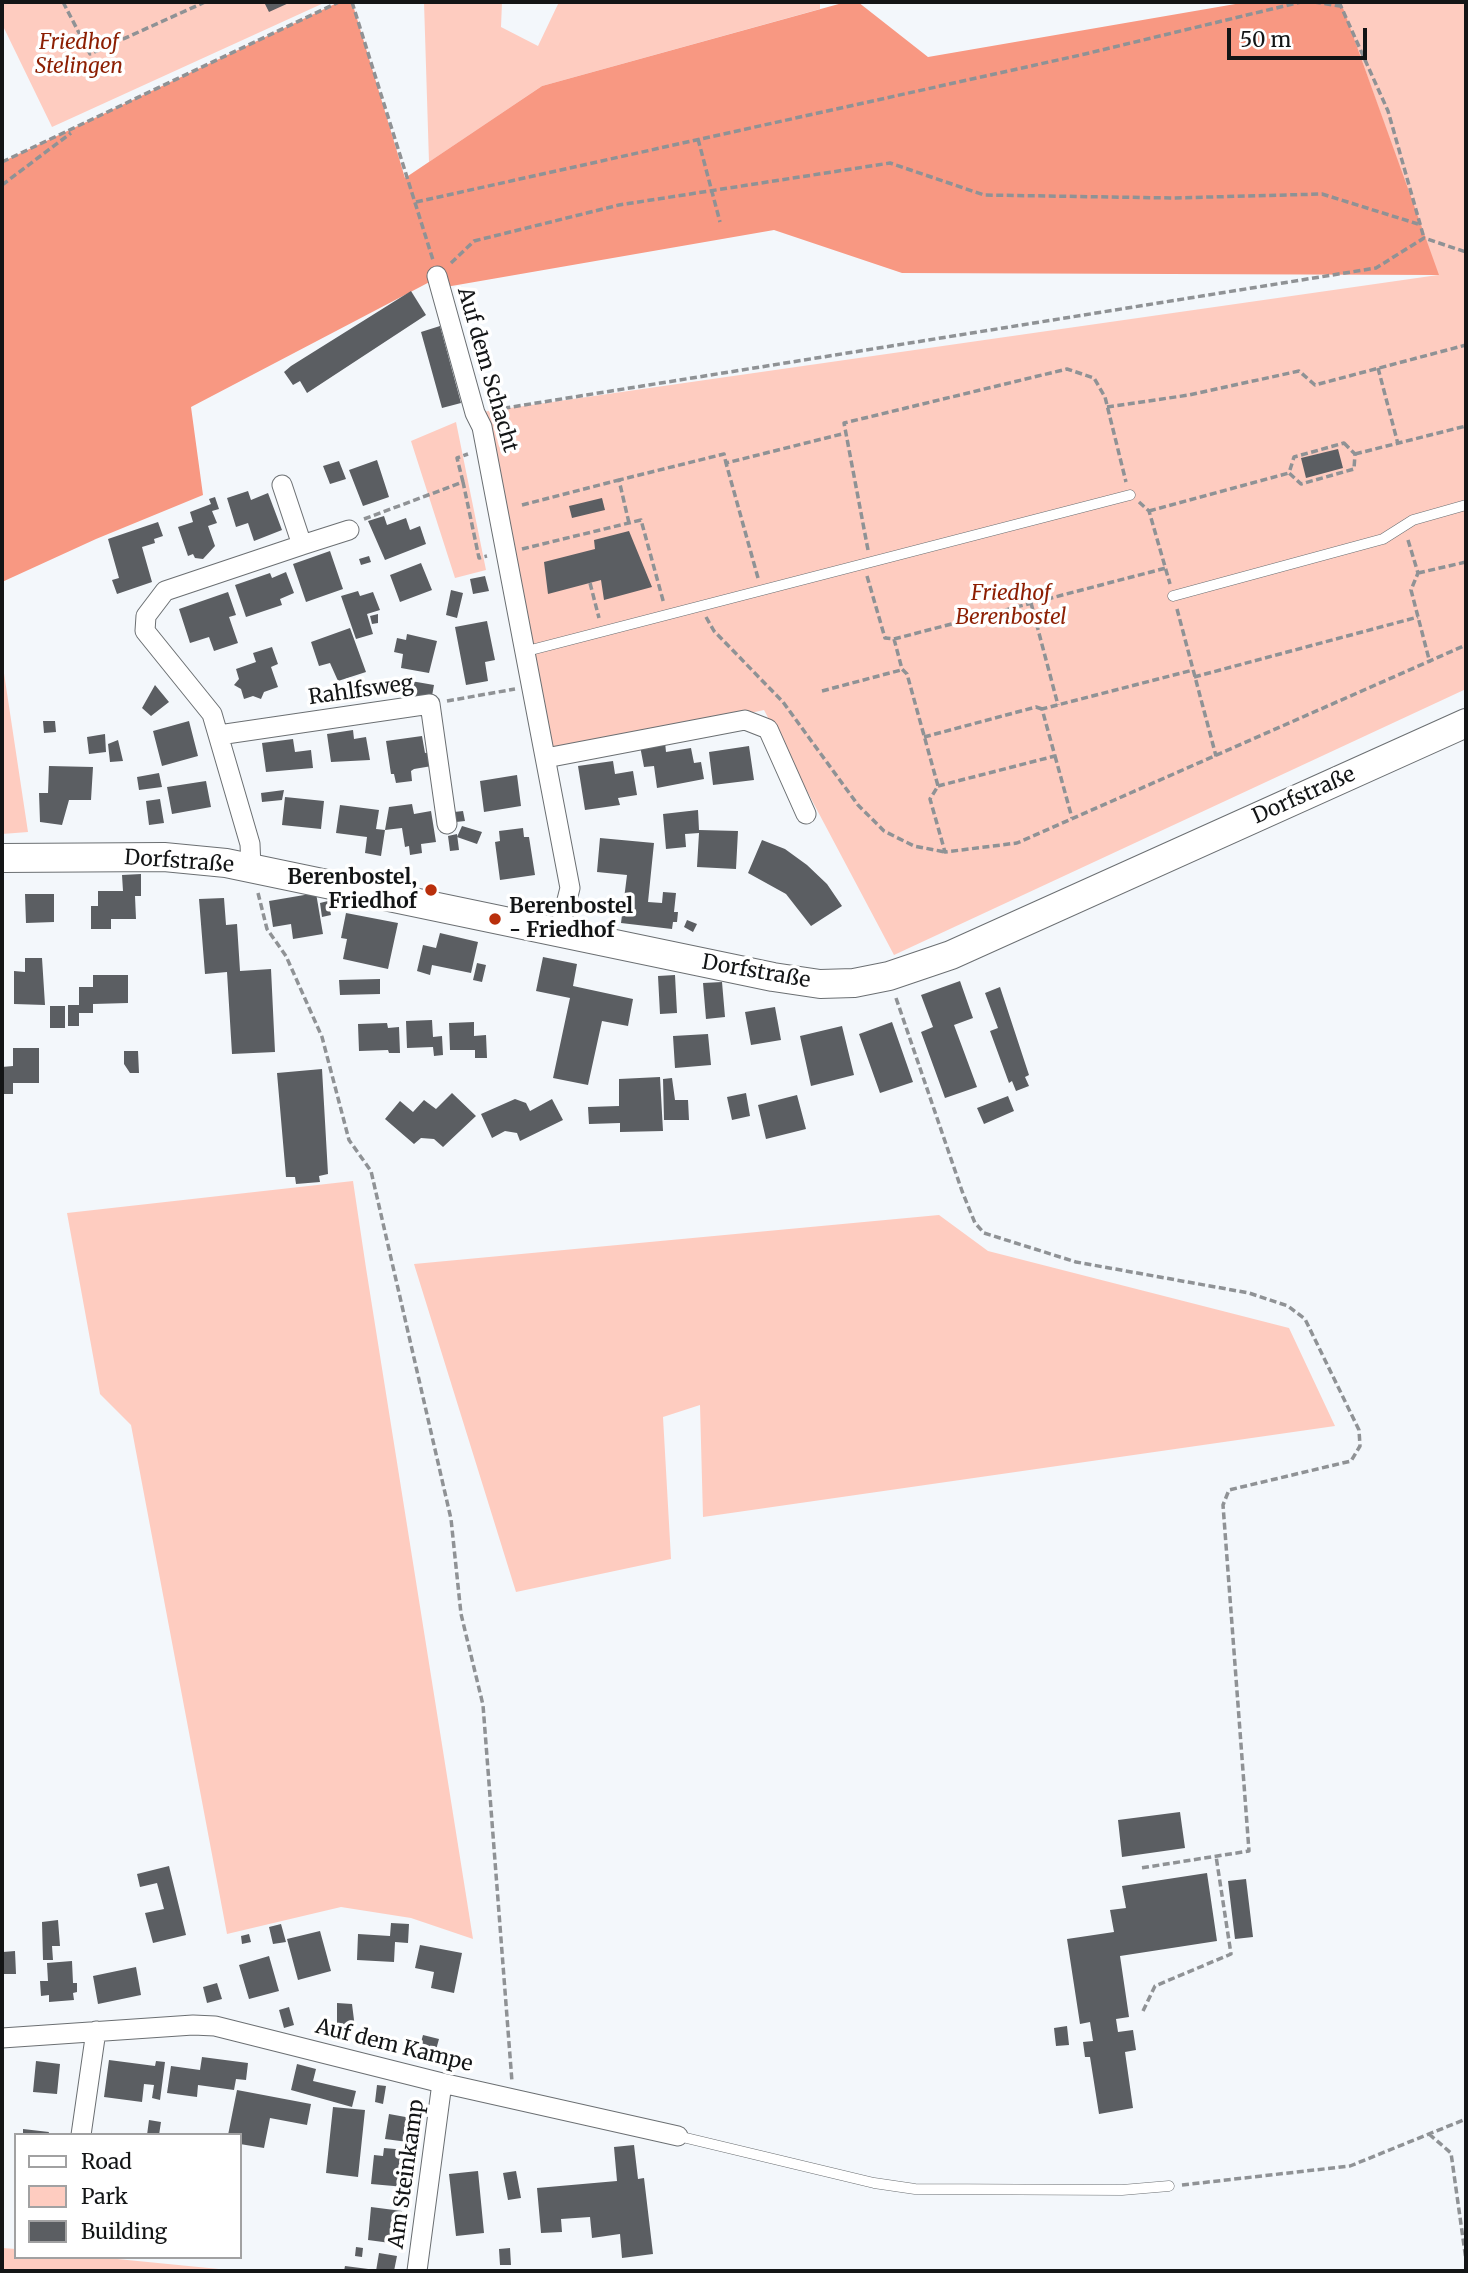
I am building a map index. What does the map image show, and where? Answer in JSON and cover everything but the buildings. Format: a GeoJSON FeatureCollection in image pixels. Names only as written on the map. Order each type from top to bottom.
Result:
{"type":"FeatureCollection","features":[{"type":"Feature","properties":{"kind":"street","name":"Auf dem Schacht"},"geometry":{"type":"LineString","coordinates":[[438,276],[475,413],[482,426],[533,682],[570,888],[559,932]]}},
{"type":"Feature","properties":{"kind":"street"},"geometry":{"type":"LineString","coordinates":[[282,485],[302,545]]}},
{"type":"Feature","properties":{"kind":"street"},"geometry":{"type":"LineString","coordinates":[[251,868],[250,844],[212,714],[145,631],[146,616],[165,591],[349,530]]}},
{"type":"Feature","properties":{"kind":"street","name":"Rahlfsweg"},"geometry":{"type":"LineString","coordinates":[[219,735],[430,704],[447,824]]}},
{"type":"Feature","properties":{"kind":"street"},"geometry":{"type":"LineString","coordinates":[[546,758],[745,720],[768,729],[806,814]]}},
{"type":"Feature","properties":{"kind":"street","name":"Dorfstraße"},"geometry":{"type":"LineString","coordinates":[[2,858],[201,859],[759,975],[820,984],[854,983],[889,976],[985,940],[1466,723]]}},
{"type":"Feature","properties":{"kind":"street","name":"Auf dem Kampe"},"geometry":{"type":"LineString","coordinates":[[2,2038],[215,2026],[442,2083],[678,2136]]}},
{"type":"Feature","properties":{"kind":"street"},"geometry":{"type":"LineString","coordinates":[[81,2133],[96,2031]]}},
{"type":"Feature","properties":{"kind":"street","name":"Am Steinkamp"},"geometry":{"type":"LineString","coordinates":[[417,2271],[442,2083]]}},
{"type":"Feature","properties":{"kind":"lane"},"geometry":{"type":"LineString","coordinates":[[527,651],[1129,495]]}},
{"type":"Feature","properties":{"kind":"lane"},"geometry":{"type":"LineString","coordinates":[[1174,596],[1383,539],[1413,520],[1466,505]]}},
{"type":"Feature","properties":{"kind":"lane"},"geometry":{"type":"LineString","coordinates":[[678,2136],[874,2183],[915,2189],[1108,2190],[1170,2186]]}},
{"type":"Feature","properties":{"kind":"path"},"geometry":{"type":"LineString","coordinates":[[63,2],[90,54],[205,2]]}},
{"type":"Feature","properties":{"kind":"path"},"geometry":{"type":"LineString","coordinates":[[2,162],[339,2]]}},
{"type":"Feature","properties":{"kind":"path","name":"Auf dem Schacht"},"geometry":{"type":"LineString","coordinates":[[352,2],[438,276]]}},
{"type":"Feature","properties":{"kind":"path"},"geometry":{"type":"LineString","coordinates":[[416,202],[1085,54],[1301,2]]}},
{"type":"Feature","properties":{"kind":"path"},"geometry":{"type":"LineString","coordinates":[[1314,2],[1340,4],[1388,111],[1424,238],[1466,252]]}},
{"type":"Feature","properties":{"kind":"path"},"geometry":{"type":"LineString","coordinates":[[2,185],[78,127]]}},
{"type":"Feature","properties":{"kind":"path"},"geometry":{"type":"LineString","coordinates":[[698,139],[720,222]]}},
{"type":"Feature","properties":{"kind":"path"},"geometry":{"type":"LineString","coordinates":[[438,276],[474,241],[619,205],[890,163],[984,195],[1173,198],[1322,194],[1418,224]]}},
{"type":"Feature","properties":{"kind":"path"},"geometry":{"type":"LineString","coordinates":[[475,413],[1376,268],[1424,238]]}},
{"type":"Feature","properties":{"kind":"path"},"geometry":{"type":"LineString","coordinates":[[1107,407],[1189,395],[1299,371],[1315,385],[1466,345]]}},
{"type":"Feature","properties":{"kind":"path"},"geometry":{"type":"LineString","coordinates":[[1378,368],[1398,444]]}},
{"type":"Feature","properties":{"kind":"path"},"geometry":{"type":"LineString","coordinates":[[1129,495],[1107,407],[1094,378],[1067,369],[844,423],[867,562],[885,638],[894,639],[1166,568]]}},
{"type":"Feature","properties":{"kind":"path"},"geometry":{"type":"LineString","coordinates":[[1355,454],[1466,426]]}},
{"type":"Feature","properties":{"kind":"path"},"geometry":{"type":"LineString","coordinates":[[726,463],[846,433]]}},
{"type":"Feature","properties":{"kind":"path"},"geometry":{"type":"LineString","coordinates":[[1344,443],[1355,454],[1354,470],[1301,484],[1289,473],[1294,457],[1344,443]]}},
{"type":"Feature","properties":{"kind":"path"},"geometry":{"type":"LineString","coordinates":[[470,453],[457,458],[479,558],[641,520],[667,615]]}},
{"type":"Feature","properties":{"kind":"path"},"geometry":{"type":"LineString","coordinates":[[522,505],[724,454],[761,590]]}},
{"type":"Feature","properties":{"kind":"path"},"geometry":{"type":"LineString","coordinates":[[1216,756],[1150,511],[1289,473]]}},
{"type":"Feature","properties":{"kind":"path"},"geometry":{"type":"LineString","coordinates":[[619,480],[629,523]]}},
{"type":"Feature","properties":{"kind":"path"},"geometry":{"type":"LineString","coordinates":[[349,530],[358,521],[463,482]]}},
{"type":"Feature","properties":{"kind":"path"},"geometry":{"type":"LineString","coordinates":[[1404,525],[1418,573],[1411,590],[1430,663]]}},
{"type":"Feature","properties":{"kind":"path"},"geometry":{"type":"LineString","coordinates":[[1418,573],[1466,562]]}},
{"type":"Feature","properties":{"kind":"path"},"geometry":{"type":"LineString","coordinates":[[590,583],[602,632]]}},
{"type":"Feature","properties":{"kind":"path"},"geometry":{"type":"LineString","coordinates":[[1031,603],[1058,705]]}},
{"type":"Feature","properties":{"kind":"path"},"geometry":{"type":"LineString","coordinates":[[700,606],[714,631],[783,702],[858,805],[884,831],[914,846],[945,852],[1017,843],[1466,645]]}},
{"type":"Feature","properties":{"kind":"path"},"geometry":{"type":"LineString","coordinates":[[1194,677],[1418,617]]}},
{"type":"Feature","properties":{"kind":"path"},"geometry":{"type":"LineString","coordinates":[[894,639],[902,669],[907,674],[938,786],[930,800],[945,852]]}},
{"type":"Feature","properties":{"kind":"path"},"geometry":{"type":"LineString","coordinates":[[822,691],[902,669]]}},
{"type":"Feature","properties":{"kind":"path"},"geometry":{"type":"LineString","coordinates":[[924,737],[1193,670]]}},
{"type":"Feature","properties":{"kind":"path"},"geometry":{"type":"LineString","coordinates":[[430,704],[515,689],[519,685],[533,682]]}},
{"type":"Feature","properties":{"kind":"path"},"geometry":{"type":"LineString","coordinates":[[1042,709],[1073,818]]}},
{"type":"Feature","properties":{"kind":"path"},"geometry":{"type":"LineString","coordinates":[[938,786],[1055,756]]}},
{"type":"Feature","properties":{"kind":"path"},"geometry":{"type":"LineString","coordinates":[[251,868],[267,929],[286,956],[322,1037],[349,1140],[372,1171],[451,1519],[461,1614],[483,1705],[514,2098]]}},
{"type":"Feature","properties":{"kind":"path"},"geometry":{"type":"LineString","coordinates":[[889,976],[962,1191],[975,1223],[984,1233],[1076,1262],[1249,1293],[1288,1306],[1305,1320],[1359,1430],[1360,1447],[1351,1461],[1229,1490],[1223,1505],[1249,1851],[1140,1868]]}},
{"type":"Feature","properties":{"kind":"path"},"geometry":{"type":"LineString","coordinates":[[1143,2011],[1155,1986],[1231,1954],[1216,1856]]}},
{"type":"Feature","properties":{"kind":"path"},"geometry":{"type":"LineString","coordinates":[[1170,2186],[1350,2166],[1466,2119]]}},
{"type":"Feature","properties":{"kind":"path"},"geometry":{"type":"LineString","coordinates":[[1429,2134],[1451,2153],[1466,2260]]}},
{"type":"Feature","properties":{"kind":"green space","name":"Friedhof Stelingen"},"geometry":{"type":"Polygon","coordinates":[[[2,2],[326,2],[52,127],[2,24],[2,2]]]}},
{"type":"Feature","properties":{"kind":"green space"},"geometry":{"type":"Polygon","coordinates":[[[424,2],[502,2],[501,27],[538,46],[559,2],[820,2],[820,9],[542,86],[429,162],[424,2]]]}},
{"type":"Feature","properties":{"kind":"green space","name":"Friedhof Berenbostel"},"geometry":{"type":"Polygon","coordinates":[[[1341,2],[1466,2],[1466,689],[894,955],[764,710],[546,758],[475,413],[1438,275],[1341,2]]]}},
{"type":"Feature","properties":{"kind":"green space"},"geometry":{"type":"Polygon","coordinates":[[[456,422],[486,570],[455,578],[411,441],[456,422]]]}},
{"type":"Feature","properties":{"kind":"green space"},"geometry":{"type":"Polygon","coordinates":[[[2,660],[28,832],[2,834],[2,660]]]}},
{"type":"Feature","properties":{"kind":"green space"},"geometry":{"type":"Polygon","coordinates":[[[353,1181],[473,1939],[411,1918],[341,1907],[227,1934],[131,1425],[100,1394],[67,1213],[353,1181]]]}},
{"type":"Feature","properties":{"kind":"green space"},"geometry":{"type":"Polygon","coordinates":[[[939,1215],[988,1251],[1289,1328],[1335,1426],[703,1517],[700,1405],[663,1417],[671,1559],[516,1592],[414,1264],[939,1215]]]}},
{"type":"Feature","properties":{"kind":"green space"},"geometry":{"type":"Polygon","coordinates":[[[2,2248],[14,2249],[14,2259],[117,2259],[239,2271],[2,2271],[2,2248]]]}},
{"type":"Feature","properties":{"kind":"shaded area"},"geometry":{"type":"Polygon","coordinates":[[[339,2],[352,2],[405,178],[542,86],[846,2],[858,2],[928,57],[1247,2],[1341,2],[1439,275],[902,273],[774,230],[440,288],[441,276],[191,407],[203,495],[96,539],[2,582],[2,162],[339,2]]]}},
{"type":"Feature","properties":{"kind":"place","name":"Berenbostel, Friedhof"},"geometry":{"type":"Point","coordinates":[431,890]}},
{"type":"Feature","properties":{"kind":"place","name":"Berenbostel - Friedhof"},"geometry":{"type":"Point","coordinates":[495,919]}}]}
